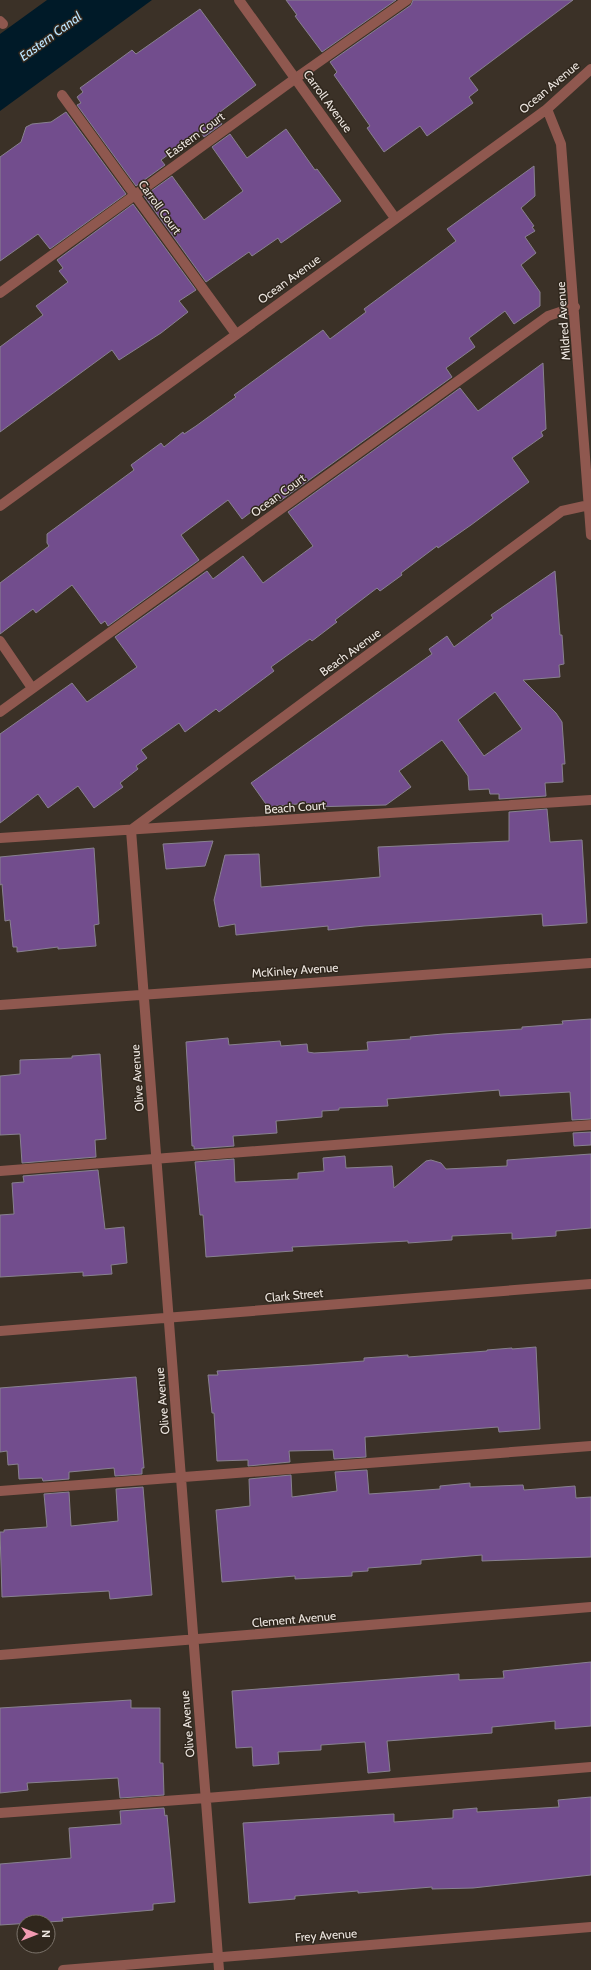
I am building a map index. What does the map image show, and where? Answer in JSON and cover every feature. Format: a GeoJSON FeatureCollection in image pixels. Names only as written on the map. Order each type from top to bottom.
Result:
{"type":"FeatureCollection","features":[{"type":"Feature","properties":{"kind":"street","name":"Carroll Avenue"},"geometry":{"type":"LineString","coordinates":[[239,0],[395,218]]}},
{"type":"Feature","properties":{"kind":"street","name":"Eastern Court"},"geometry":{"type":"LineString","coordinates":[[0,293],[296,78],[407,0]]}},
{"type":"Feature","properties":{"kind":"street","name":"Ocean Avenue"},"geometry":{"type":"LineString","coordinates":[[0,506],[547,109],[591,69]]}},
{"type":"Feature","properties":{"kind":"street","name":"Carroll Court"},"geometry":{"type":"LineString","coordinates":[[62,95],[236,334]]}},
{"type":"Feature","properties":{"kind":"street","name":"Mildred Avenue"},"geometry":{"type":"LineString","coordinates":[[547,109],[561,144],[575,307],[591,535]]}},
{"type":"Feature","properties":{"kind":"street","name":"Ocean Court"},"geometry":{"type":"LineString","coordinates":[[0,712],[548,316],[575,307]]}},
{"type":"Feature","properties":{"kind":"street","name":"Beach Avenue"},"geometry":{"type":"LineString","coordinates":[[130,830],[562,511],[589,505]]}},
{"type":"Feature","properties":{"kind":"street"},"geometry":{"type":"LineString","coordinates":[[0,640],[32,688]]}},
{"type":"Feature","properties":{"kind":"street","name":"Beach Court"},"geometry":{"type":"LineString","coordinates":[[0,838],[591,800]]}},
{"type":"Feature","properties":{"kind":"street","name":"Olive Avenue"},"geometry":{"type":"LineString","coordinates":[[130,830],[219,1970]]}},
{"type":"Feature","properties":{"kind":"street","name":"McKinley Avenue"},"geometry":{"type":"LineString","coordinates":[[0,1006],[143,994],[591,963]]}},
{"type":"Feature","properties":{"kind":"street"},"geometry":{"type":"LineString","coordinates":[[0,1171],[591,1125]]}},
{"type":"Feature","properties":{"kind":"street","name":"Clark Street"},"geometry":{"type":"LineString","coordinates":[[0,1331],[591,1284]]}},
{"type":"Feature","properties":{"kind":"street"},"geometry":{"type":"LineString","coordinates":[[0,1491],[591,1446]]}},
{"type":"Feature","properties":{"kind":"street","name":"Clement Avenue"},"geometry":{"type":"LineString","coordinates":[[0,1655],[591,1607]]}},
{"type":"Feature","properties":{"kind":"street"},"geometry":{"type":"LineString","coordinates":[[0,1813],[591,1767]]}},
{"type":"Feature","properties":{"kind":"street","name":"Frey Avenue"},"geometry":{"type":"LineString","coordinates":[[63,1970],[591,1928]]}},
{"type":"Feature","properties":{"kind":"water","name":"Eastern Canal"},"geometry":{"type":"Polygon","coordinates":[[[47,0],[152,0],[0,111],[0,34],[47,0]]]}},
{"type":"Feature","properties":{"kind":"building"},"geometry":{"type":"Polygon","coordinates":[[[286,0],[396,0],[322,52],[295,16],[297,15],[286,0]]]}},
{"type":"Feature","properties":{"kind":"building"},"geometry":{"type":"Polygon","coordinates":[[[413,0],[573,0],[469,78],[478,90],[469,97],[473,103],[427,136],[420,126],[384,152],[367,128],[370,126],[334,75],[337,72],[330,62],[411,5],[413,0]]]}},
{"type":"Feature","properties":{"kind":"building"},"geometry":{"type":"Polygon","coordinates":[[[200,9],[256,85],[216,115],[222,124],[204,137],[200,131],[161,160],[165,165],[136,186],[77,105],[81,103],[77,97],[83,92],[80,88],[132,50],[136,54],[200,9]]]}},
{"type":"Feature","properties":{"kind":"building"},"geometry":{"type":"Polygon","coordinates":[[[66,112],[126,194],[50,249],[38,234],[0,261],[0,157],[21,142],[26,127],[32,124],[51,122],[66,112]]]}},
{"type":"Feature","properties":{"kind":"building"},"geometry":{"type":"Polygon","coordinates":[[[286,129],[315,170],[317,169],[341,201],[281,243],[278,238],[252,256],[249,252],[206,282],[144,196],[172,176],[204,220],[243,191],[212,147],[230,134],[247,158],[286,129]]]}},
{"type":"Feature","properties":{"kind":"building"},"geometry":{"type":"Polygon","coordinates":[[[534,166],[535,196],[521,208],[534,226],[532,227],[535,231],[525,237],[536,253],[521,265],[540,292],[540,306],[514,324],[505,311],[469,338],[475,347],[446,368],[452,377],[280,501],[277,496],[261,508],[259,506],[242,519],[228,500],[181,535],[199,560],[108,626],[105,621],[101,624],[72,585],[36,613],[33,609],[0,634],[0,583],[49,546],[47,543],[47,534],[134,470],[131,465],[161,443],[164,447],[183,432],[184,434],[196,426],[236,397],[234,395],[323,330],[330,339],[366,312],[364,309],[456,241],[447,229],[534,166]]]}},
{"type":"Feature","properties":{"kind":"building"},"geometry":{"type":"Polygon","coordinates":[[[133,204],[196,290],[179,301],[188,312],[161,333],[119,360],[112,350],[0,432],[0,347],[43,315],[36,306],[68,282],[59,271],[63,268],[57,260],[133,204]]]}},
{"type":"Feature","properties":{"kind":"building"},"geometry":{"type":"Polygon","coordinates":[[[543,363],[546,429],[541,432],[543,436],[512,458],[529,482],[438,548],[437,546],[380,591],[377,588],[335,620],[337,622],[312,641],[310,639],[271,667],[274,671],[219,712],[216,709],[185,732],[179,723],[141,750],[147,758],[136,766],[138,769],[120,783],[123,787],[94,808],[78,786],[48,808],[38,794],[0,823],[0,734],[72,683],[87,702],[137,667],[115,637],[207,571],[213,579],[243,556],[263,583],[313,546],[288,512],[460,388],[478,411],[543,363]]]}},
{"type":"Feature","properties":{"kind":"building"},"geometry":{"type":"Polygon","coordinates":[[[555,571],[564,664],[559,665],[560,677],[523,680],[556,713],[562,722],[565,764],[562,764],[563,782],[545,783],[546,796],[499,799],[499,794],[490,794],[489,789],[469,790],[468,776],[442,740],[399,771],[411,787],[386,805],[311,807],[307,803],[268,807],[251,783],[432,654],[429,649],[447,636],[454,647],[493,618],[491,615],[555,571]],[[495,692],[458,720],[484,756],[522,729],[495,692]]]}},
{"type":"Feature","properties":{"kind":"building"},"geometry":{"type":"Polygon","coordinates":[[[547,809],[550,842],[582,840],[587,923],[543,926],[542,914],[364,926],[328,930],[328,926],[236,935],[235,924],[219,927],[214,900],[225,855],[259,854],[261,887],[380,877],[378,847],[509,841],[509,812],[547,809]]]}},
{"type":"Feature","properties":{"kind":"building"},"geometry":{"type":"Polygon","coordinates":[[[213,841],[205,866],[166,869],[163,844],[213,841]]]}},
{"type":"Feature","properties":{"kind":"building"},"geometry":{"type":"Polygon","coordinates":[[[94,848],[99,924],[94,925],[96,946],[58,949],[58,947],[17,952],[17,947],[13,947],[10,920],[5,921],[2,884],[0,885],[0,857],[94,848]]]}},
{"type":"Feature","properties":{"kind":"building"},"geometry":{"type":"Polygon","coordinates":[[[591,1019],[591,1119],[572,1120],[570,1092],[500,1096],[499,1090],[387,1099],[388,1106],[339,1108],[339,1110],[322,1111],[322,1117],[276,1121],[277,1133],[233,1136],[234,1146],[194,1149],[194,1146],[192,1146],[186,1042],[228,1038],[229,1045],[280,1041],[281,1046],[307,1044],[308,1052],[314,1053],[368,1050],[367,1042],[411,1039],[410,1037],[443,1034],[522,1029],[522,1027],[563,1024],[562,1021],[591,1019]]]}},
{"type":"Feature","properties":{"kind":"building"},"geometry":{"type":"Polygon","coordinates":[[[100,1054],[106,1139],[95,1140],[96,1157],[22,1163],[20,1134],[0,1135],[0,1076],[20,1074],[20,1060],[72,1058],[72,1056],[100,1054]]]}},
{"type":"Feature","properties":{"kind":"building"},"geometry":{"type":"Polygon","coordinates":[[[591,1132],[591,1145],[574,1146],[573,1133],[591,1132]]]}},
{"type":"Feature","properties":{"kind":"building"},"geometry":{"type":"Polygon","coordinates":[[[591,1154],[591,1228],[556,1231],[556,1236],[512,1239],[512,1233],[452,1236],[452,1240],[292,1247],[293,1251],[206,1257],[203,1215],[200,1215],[195,1162],[234,1159],[235,1182],[298,1179],[298,1173],[324,1171],[323,1158],[345,1156],[346,1168],[392,1166],[394,1188],[426,1161],[431,1160],[441,1163],[446,1169],[507,1166],[507,1160],[591,1154]]]}},
{"type":"Feature","properties":{"kind":"building"},"geometry":{"type":"Polygon","coordinates":[[[98,1170],[105,1229],[124,1227],[127,1263],[111,1265],[112,1274],[83,1276],[83,1272],[0,1277],[0,1215],[14,1214],[12,1183],[24,1182],[23,1176],[98,1170]]]}},
{"type":"Feature","properties":{"kind":"building"},"geometry":{"type":"Polygon","coordinates":[[[536,1347],[540,1429],[499,1432],[498,1427],[365,1437],[366,1457],[334,1459],[333,1450],[289,1451],[290,1462],[248,1466],[248,1460],[217,1461],[214,1413],[212,1413],[208,1375],[218,1375],[217,1371],[364,1361],[364,1358],[408,1355],[408,1357],[536,1347]]]}},
{"type":"Feature","properties":{"kind":"building"},"geometry":{"type":"Polygon","coordinates":[[[136,1377],[144,1468],[142,1468],[142,1474],[115,1476],[114,1468],[69,1472],[69,1479],[43,1481],[42,1478],[19,1479],[18,1464],[8,1465],[7,1451],[0,1452],[0,1388],[136,1377]]]}},
{"type":"Feature","properties":{"kind":"building"},"geometry":{"type":"Polygon","coordinates":[[[367,1470],[369,1494],[440,1489],[440,1486],[470,1483],[470,1487],[523,1485],[524,1490],[575,1486],[576,1498],[591,1497],[591,1557],[482,1561],[482,1555],[421,1560],[421,1564],[368,1568],[368,1571],[352,1572],[352,1576],[295,1579],[295,1576],[222,1582],[216,1510],[250,1506],[249,1479],[291,1475],[292,1497],[337,1491],[335,1472],[367,1470]]]}},
{"type":"Feature","properties":{"kind":"building"},"geometry":{"type":"Polygon","coordinates":[[[143,1487],[152,1595],[110,1599],[109,1591],[2,1597],[0,1532],[4,1532],[4,1530],[47,1527],[44,1494],[69,1492],[71,1526],[118,1521],[116,1489],[143,1487]]]}},
{"type":"Feature","properties":{"kind":"building"},"geometry":{"type":"Polygon","coordinates":[[[591,1662],[591,1726],[555,1729],[555,1721],[492,1727],[492,1733],[387,1741],[390,1771],[368,1773],[365,1742],[321,1745],[321,1750],[278,1752],[279,1764],[253,1766],[252,1747],[236,1748],[232,1691],[459,1674],[459,1680],[504,1678],[503,1671],[591,1662]]]}},
{"type":"Feature","properties":{"kind":"building"},"geometry":{"type":"Polygon","coordinates":[[[131,1700],[131,1708],[160,1708],[160,1763],[163,1763],[164,1795],[120,1798],[118,1778],[27,1783],[28,1790],[0,1793],[0,1708],[131,1700]]]}},
{"type":"Feature","properties":{"kind":"building"},"geometry":{"type":"Polygon","coordinates":[[[591,1797],[591,1875],[473,1888],[432,1889],[432,1887],[358,1893],[358,1891],[295,1896],[295,1899],[249,1903],[243,1823],[394,1814],[394,1822],[453,1818],[453,1810],[477,1808],[477,1812],[559,1807],[558,1800],[591,1797]]]}},
{"type":"Feature","properties":{"kind":"building"},"geometry":{"type":"Polygon","coordinates":[[[164,1808],[165,1816],[167,1815],[175,1902],[153,1904],[153,1910],[62,1918],[63,1921],[56,1921],[56,1914],[16,1914],[16,1924],[0,1925],[0,1864],[71,1858],[69,1828],[121,1824],[120,1811],[164,1808]]]}}]}
